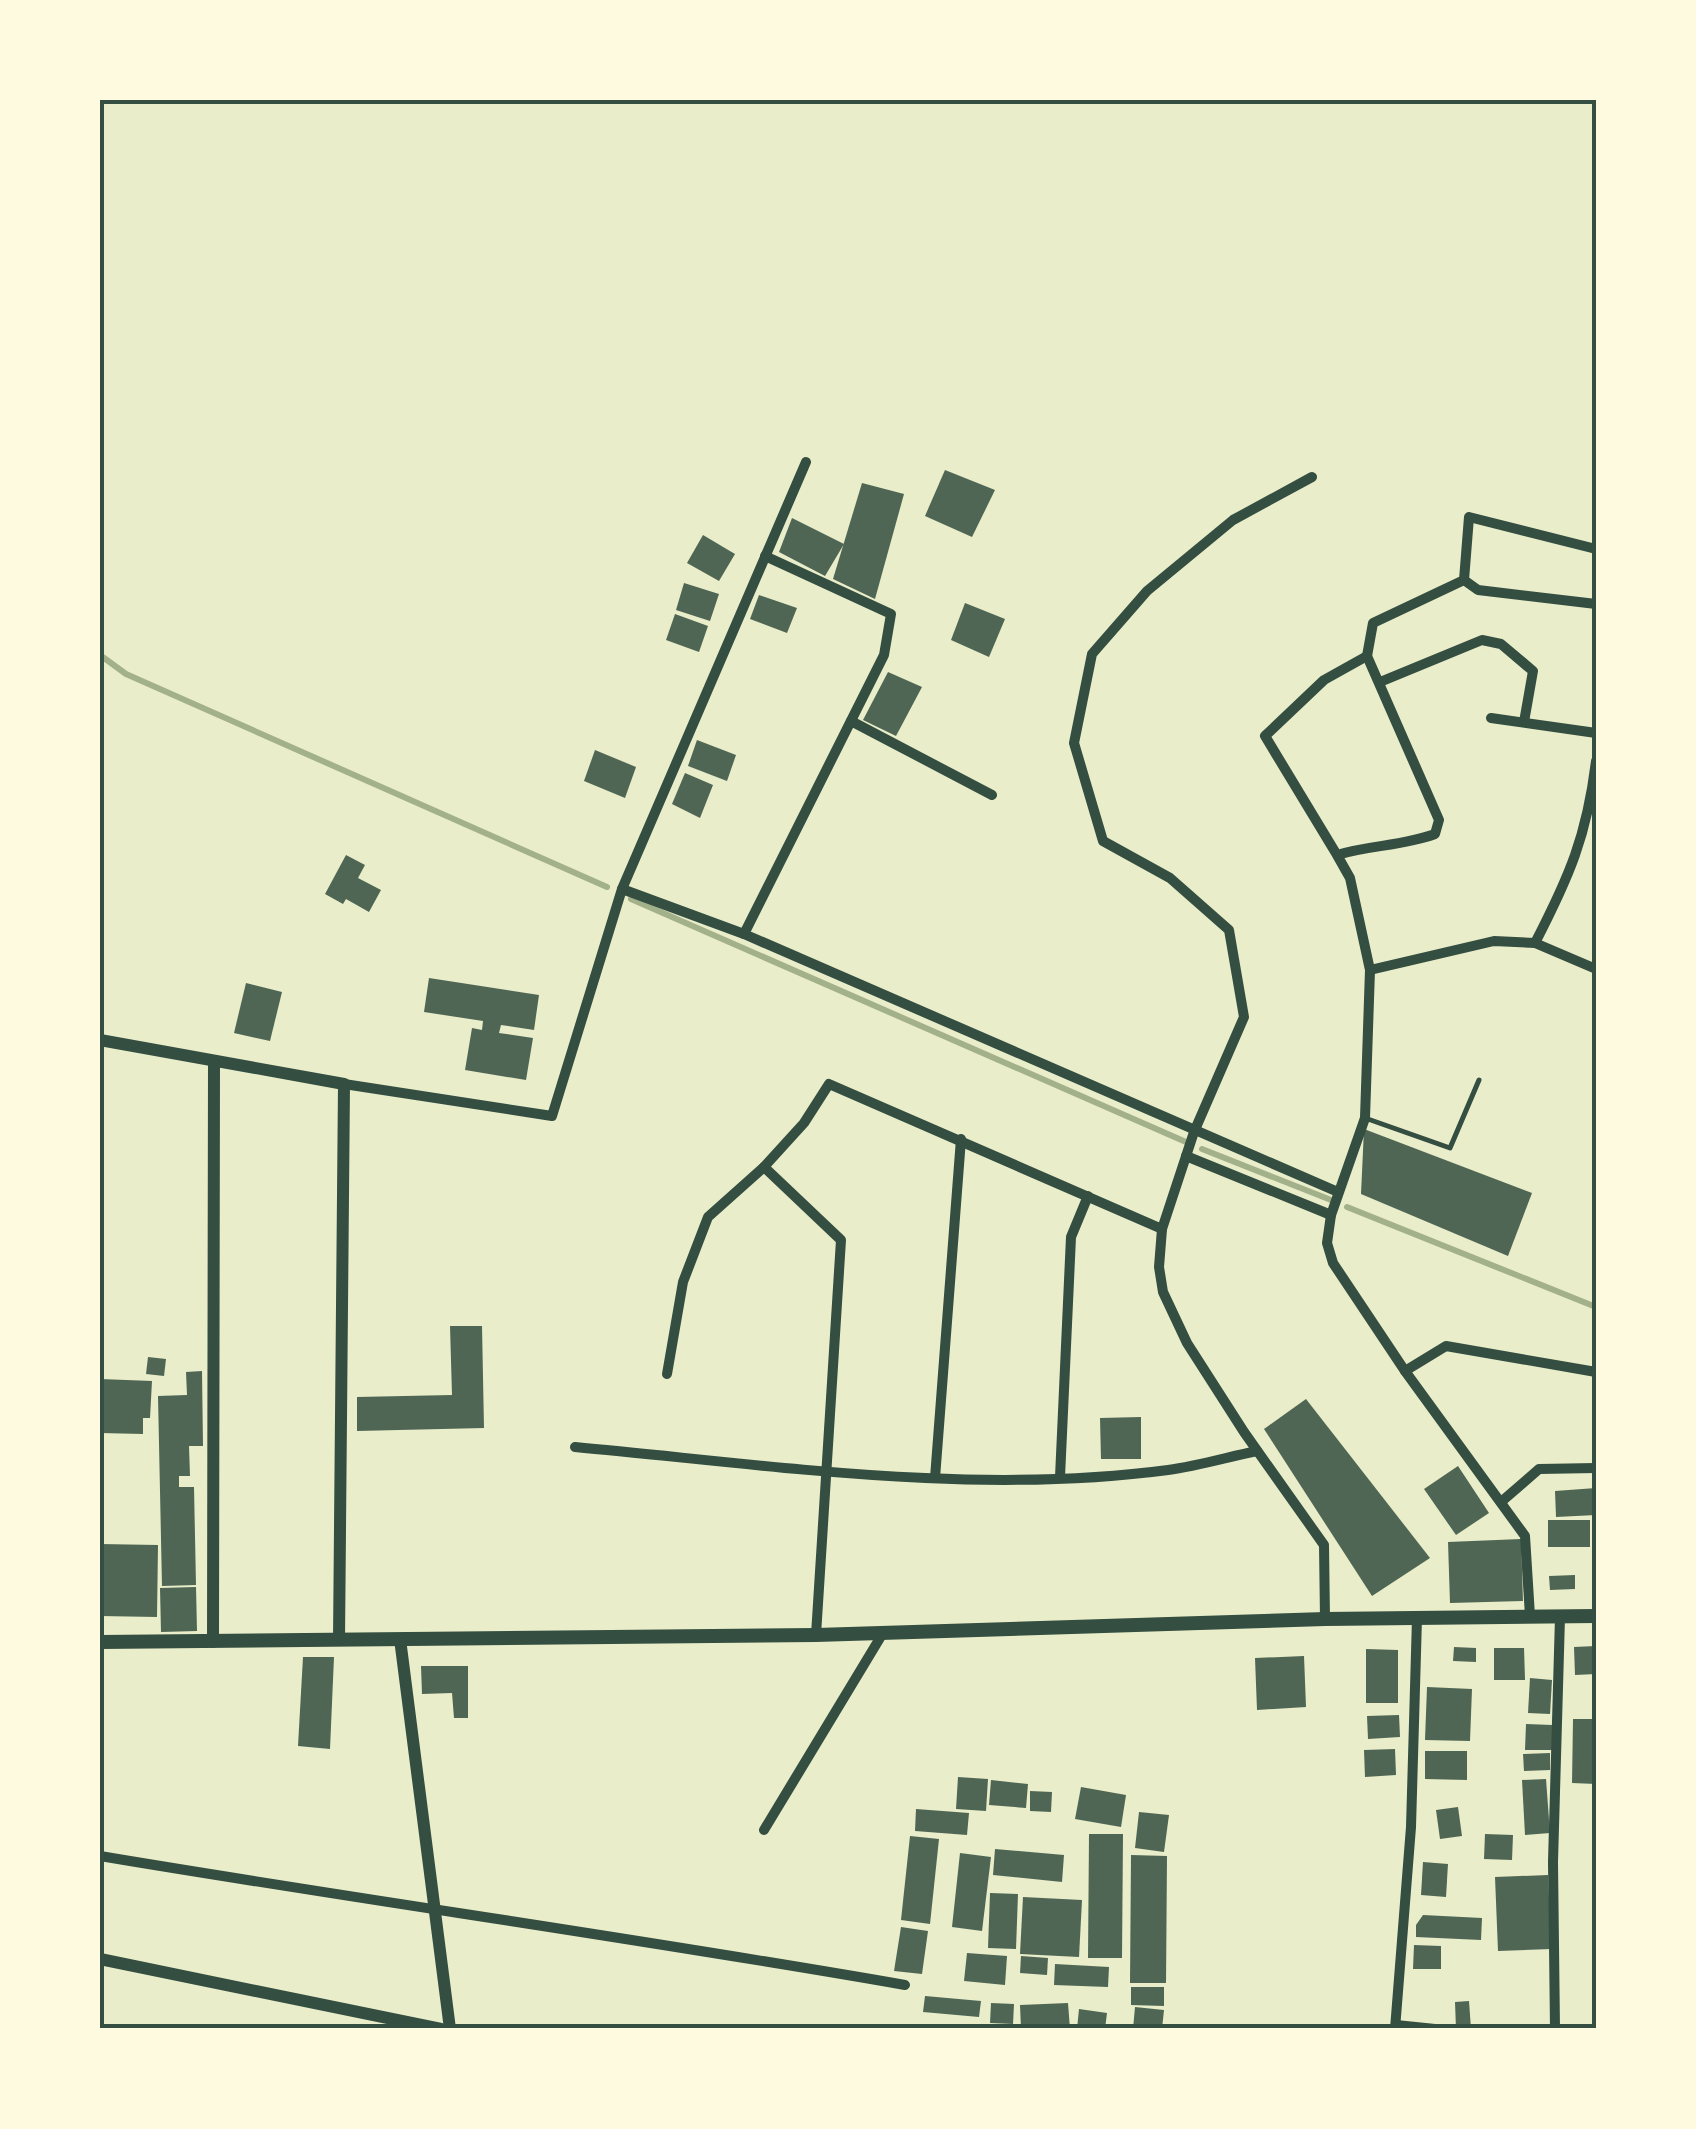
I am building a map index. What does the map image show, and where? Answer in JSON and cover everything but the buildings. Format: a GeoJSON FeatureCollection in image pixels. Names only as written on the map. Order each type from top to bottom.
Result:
{"type":"FeatureCollection","features":[{"type":"Feature","properties":{"kind":"main road"},"geometry":{"type":"LineString","coordinates":[[100,1642],[816,1635],[1326,1619],[1596,1616]]}},
{"type":"Feature","properties":{"kind":"street"},"geometry":{"type":"LineString","coordinates":[[100,1040],[552,1116],[622,889],[806,462]]}},
{"type":"Feature","properties":{"kind":"street"},"geometry":{"type":"LineString","coordinates":[[1312,477],[1233,520],[1136,604],[1092,654],[1074,743],[1104,841],[1170,878],[1229,930],[1244,1016],[1194,1132],[1162,1229],[1159,1267],[1163,1292],[1173,1315],[1257,1451],[1324,1545],[1326,1619]]}},
{"type":"Feature","properties":{"kind":"street"},"geometry":{"type":"LineString","coordinates":[[1464,580],[1469,517],[1596,548]]}},
{"type":"Feature","properties":{"kind":"street"},"geometry":{"type":"LineString","coordinates":[[744,934],[884,655],[891,614],[765,556]]}},
{"type":"Feature","properties":{"kind":"street"},"geometry":{"type":"LineString","coordinates":[[1464,580],[1478,590],[1596,604]]}},
{"type":"Feature","properties":{"kind":"street"},"geometry":{"type":"LineString","coordinates":[[1337,855],[1435,834],[1440,820],[1367,656],[1373,623],[1464,580]]}},
{"type":"Feature","properties":{"kind":"street"},"geometry":{"type":"LineString","coordinates":[[1380,682],[1482,640],[1501,644],[1533,671],[1524,722]]}},
{"type":"Feature","properties":{"kind":"street"},"geometry":{"type":"LineString","coordinates":[[1367,656],[1324,680],[1265,736],[1350,878],[1370,970],[1365,1118],[1338,1192],[1326,1243],[1333,1263],[1405,1371],[1525,1536],[1530,1616]]}},
{"type":"Feature","properties":{"kind":"street"},"geometry":{"type":"LineString","coordinates":[[1491,718],[1596,733]]}},
{"type":"Feature","properties":{"kind":"street"},"geometry":{"type":"LineString","coordinates":[[852,721],[992,795]]}},
{"type":"Feature","properties":{"kind":"street"},"geometry":{"type":"LineString","coordinates":[[1535,943],[1568,879],[1584,830],[1596,761]]}},
{"type":"Feature","properties":{"kind":"street"},"geometry":{"type":"LineString","coordinates":[[622,889],[744,934],[1338,1192]]}},
{"type":"Feature","properties":{"kind":"street"},"geometry":{"type":"LineString","coordinates":[[1370,970],[1494,941],[1535,943],[1596,968]]}},
{"type":"Feature","properties":{"kind":"street"},"geometry":{"type":"LineString","coordinates":[[213,1642],[214,1062]]}},
{"type":"Feature","properties":{"kind":"street"},"geometry":{"type":"LineString","coordinates":[[339,1640],[344,1084]]}},
{"type":"Feature","properties":{"kind":"street"},"geometry":{"type":"LineString","coordinates":[[667,1374],[682,1282],[708,1217],[764,1167],[804,1122],[829,1084],[1162,1229]]}},
{"type":"Feature","properties":{"kind":"street"},"geometry":{"type":"LineString","coordinates":[[935,1478],[961,1139]]}},
{"type":"Feature","properties":{"kind":"street"},"geometry":{"type":"LineString","coordinates":[[1186,1156],[1332,1215]]}},
{"type":"Feature","properties":{"kind":"street"},"geometry":{"type":"LineString","coordinates":[[764,1167],[842,1240],[816,1635]]}},
{"type":"Feature","properties":{"kind":"street"},"geometry":{"type":"LineString","coordinates":[[1060,1478],[1071,1236],[1088,1196]]}},
{"type":"Feature","properties":{"kind":"street"},"geometry":{"type":"LineString","coordinates":[[1405,1371],[1446,1346],[1596,1372]]}},
{"type":"Feature","properties":{"kind":"street"},"geometry":{"type":"LineString","coordinates":[[576,1447],[827,1472],[935,1478],[1060,1478],[1170,1470],[1257,1451]]}},
{"type":"Feature","properties":{"kind":"street"},"geometry":{"type":"LineString","coordinates":[[1501,1502],[1540,1469],[1596,1468]]}},
{"type":"Feature","properties":{"kind":"street"},"geometry":{"type":"LineString","coordinates":[[1555,2029],[1553,1862],[1560,1616]]}},
{"type":"Feature","properties":{"kind":"street"},"geometry":{"type":"LineString","coordinates":[[1417,1618],[1411,1827],[1396,2027],[1435,2029]]}},
{"type":"Feature","properties":{"kind":"street"},"geometry":{"type":"LineString","coordinates":[[764,1830],[882,1633]]}},
{"type":"Feature","properties":{"kind":"street"},"geometry":{"type":"LineString","coordinates":[[400,1639],[450,2029]]}},
{"type":"Feature","properties":{"kind":"street"},"geometry":{"type":"LineString","coordinates":[[100,1856],[905,1985]]}},
{"type":"Feature","properties":{"kind":"street"},"geometry":{"type":"LineString","coordinates":[[100,1960],[441,2029]]}},
{"type":"Feature","properties":{"kind":"lane"},"geometry":{"type":"LineString","coordinates":[[1365,1118],[1450,1148],[1480,1080]]}},
{"type":"Feature","properties":{"kind":"waterway"},"geometry":{"type":"LineString","coordinates":[[100,655],[126,674],[607,887]]}},
{"type":"Feature","properties":{"kind":"waterway"},"geometry":{"type":"LineString","coordinates":[[631,899],[1186,1142]]}},
{"type":"Feature","properties":{"kind":"waterway"},"geometry":{"type":"LineString","coordinates":[[1202,1149],[1331,1200]]}},
{"type":"Feature","properties":{"kind":"waterway"},"geometry":{"type":"LineString","coordinates":[[1347,1207],[1596,1307]]}}]}
